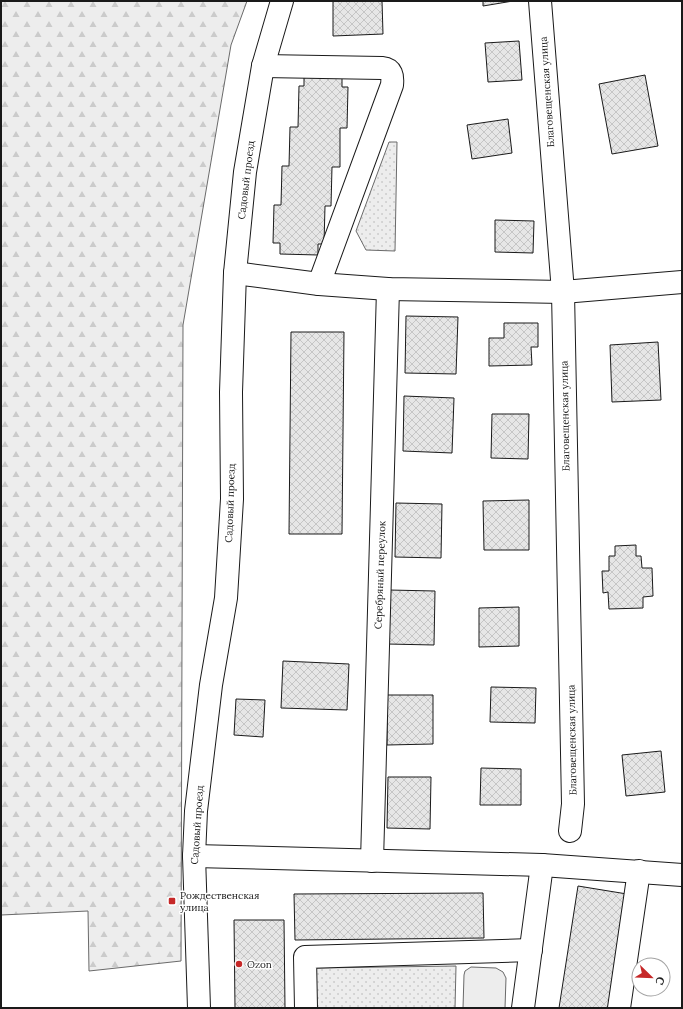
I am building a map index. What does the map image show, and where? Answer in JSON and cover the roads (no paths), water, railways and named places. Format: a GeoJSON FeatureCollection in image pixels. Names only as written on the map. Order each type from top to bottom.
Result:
{"type":"FeatureCollection","features":[{"type":"Feature","properties":{"kind":"street","name":"Садовый проезд"},"geometry":{"type":"LineString","coordinates":[[198,1008],[194,856],[196,811],[210,685],[226,598],[232,499],[231,392],[235,273],[245,172],[263,66],[282,1]]}},
{"type":"Feature","properties":{"kind":"street","name":"Благовещенская улица"},"geometry":{"type":"LineString","coordinates":[[540,1],[563,292],[573,804],[570,831]]}},
{"type":"Feature","properties":{"kind":"street"},"geometry":{"type":"LineString","coordinates":[[263,66],[386,68],[390,71],[393,77],[392,85],[319,284]]}},
{"type":"Feature","properties":{"kind":"street"},"geometry":{"type":"LineString","coordinates":[[235,273],[319,284],[388,289],[563,292],[682,282]]}},
{"type":"Feature","properties":{"kind":"street","name":"Серебряный переулок"},"geometry":{"type":"LineString","coordinates":[[372,861],[388,289]]}},
{"type":"Feature","properties":{"kind":"street"},"geometry":{"type":"LineString","coordinates":[[194,856],[542,865],[682,874]]}},
{"type":"Feature","properties":{"kind":"street"},"geometry":{"type":"LineString","coordinates":[[523,1008],[542,865]]}},
{"type":"Feature","properties":{"kind":"street"},"geometry":{"type":"LineString","coordinates":[[619,1008],[639,872]]}},
{"type":"Feature","properties":{"kind":"street"},"geometry":{"type":"LineString","coordinates":[[306,1008],[306,957],[531,950]]}},
{"type":"Feature","properties":{"kind":"place","name":"Рождественская улица"},"geometry":{"type":"Point","coordinates":[172,901]}},
{"type":"Feature","properties":{"kind":"place","name":"Ozon"},"geometry":{"type":"Point","coordinates":[239,964]}}]}
